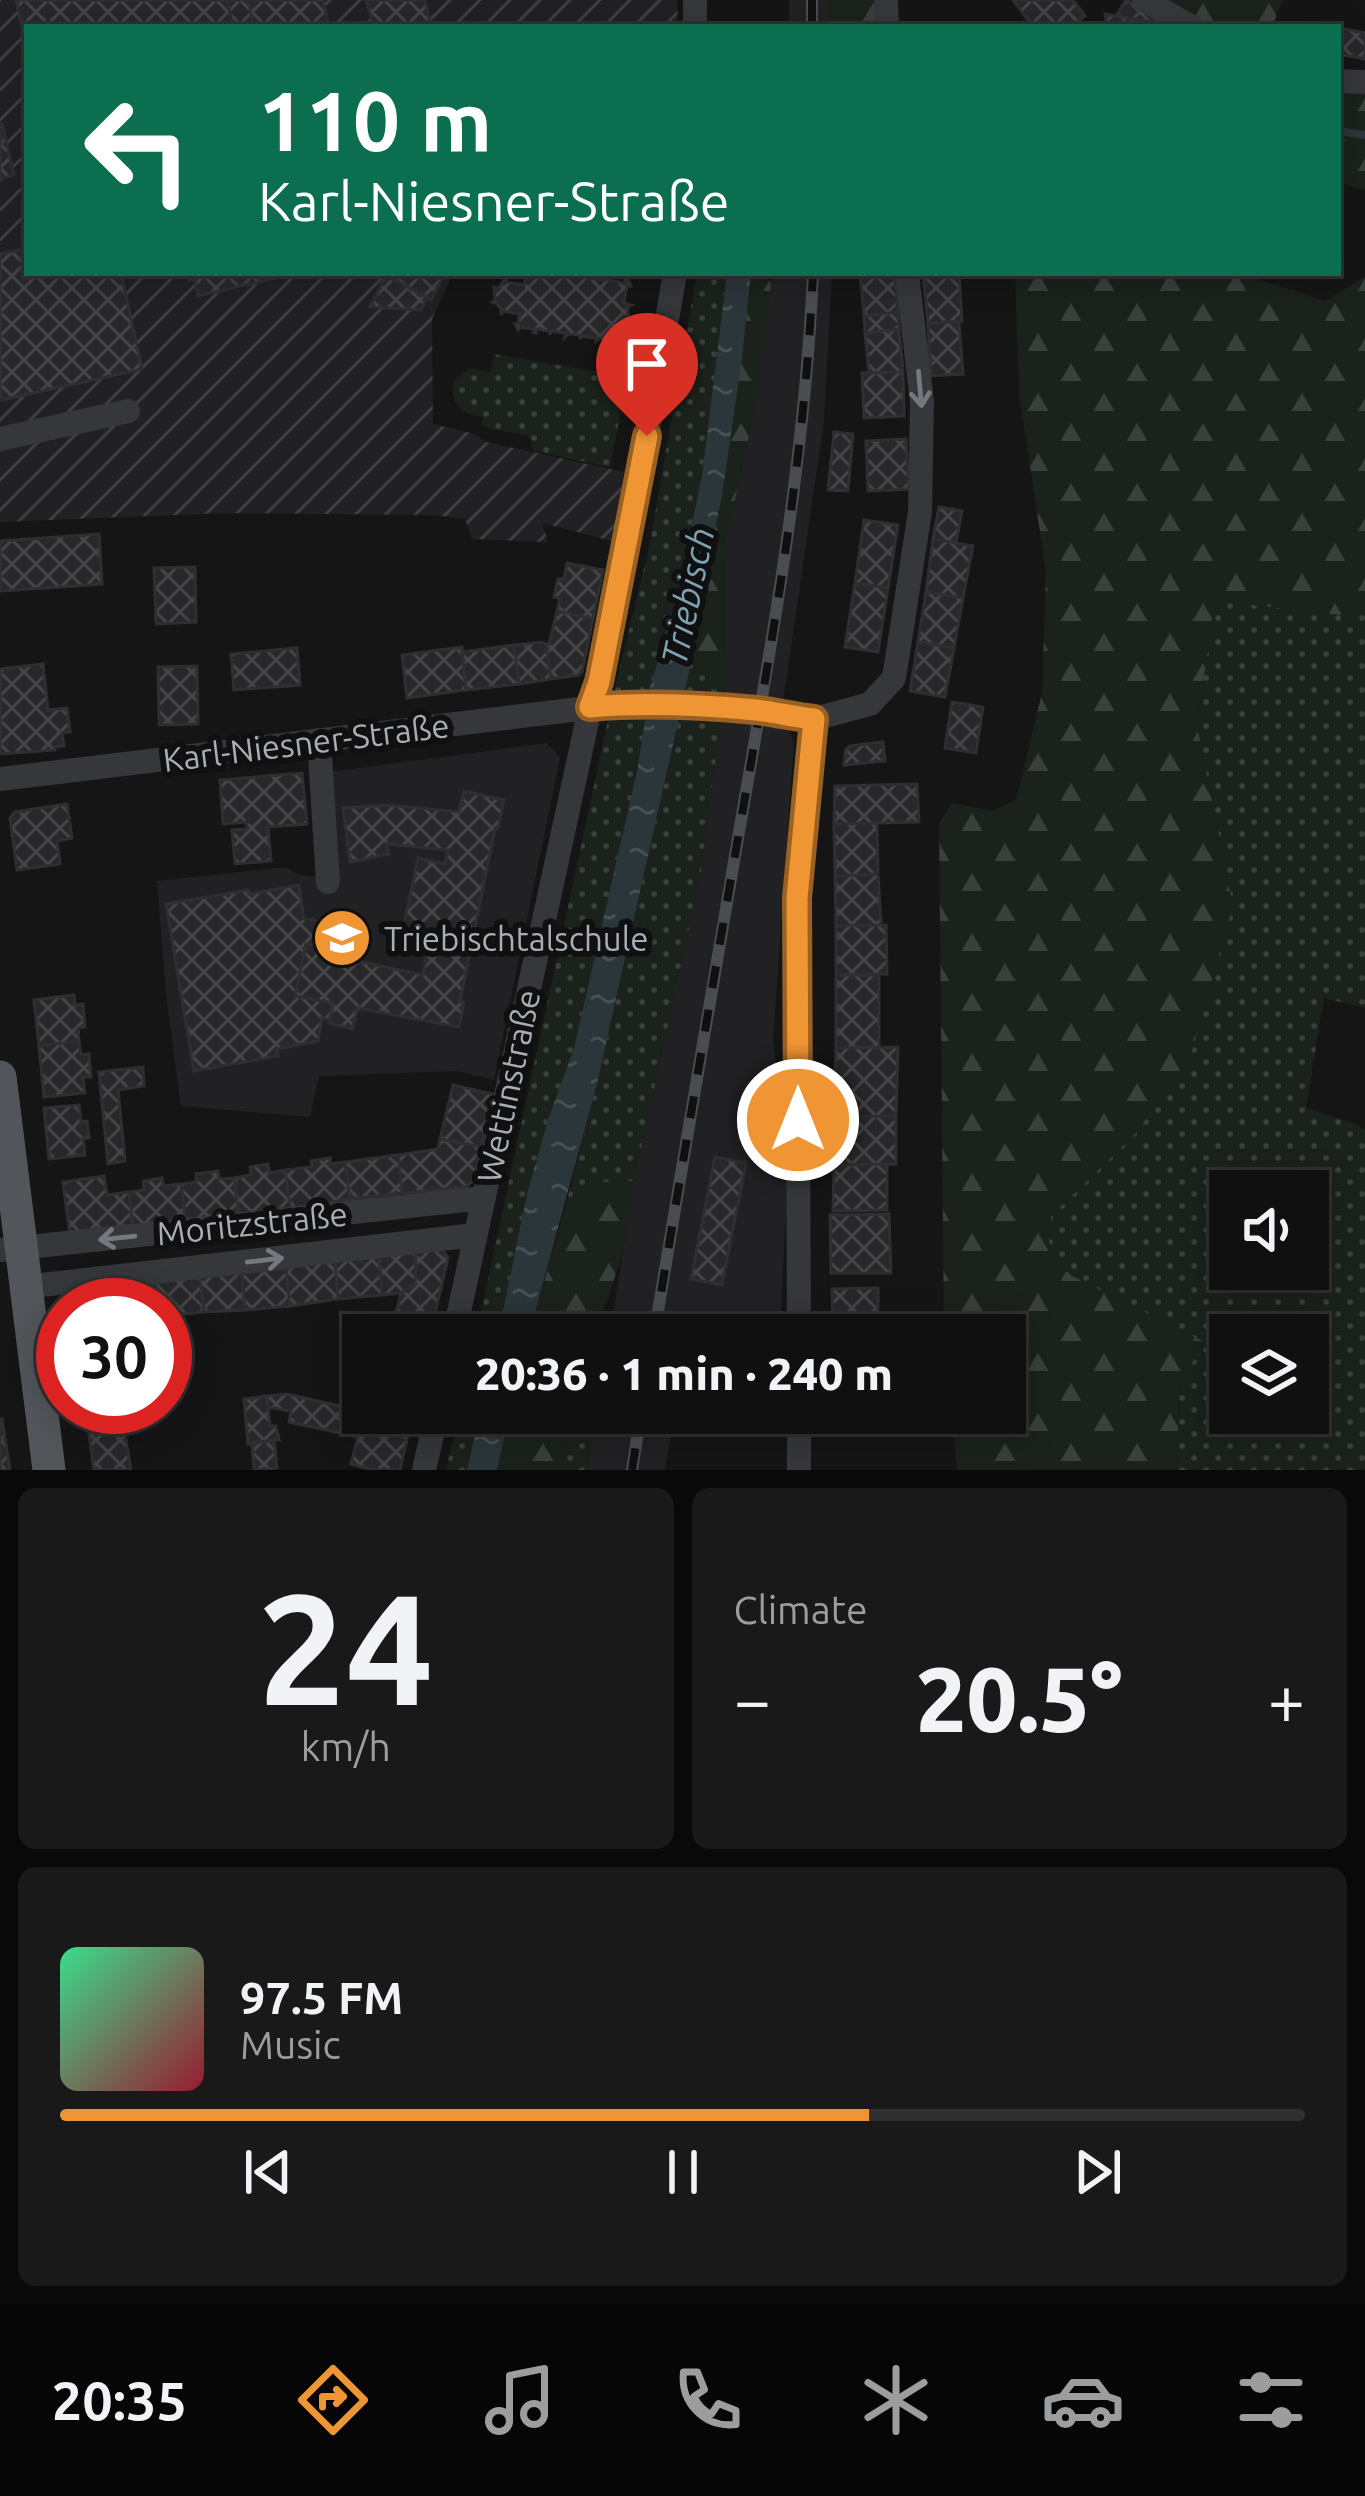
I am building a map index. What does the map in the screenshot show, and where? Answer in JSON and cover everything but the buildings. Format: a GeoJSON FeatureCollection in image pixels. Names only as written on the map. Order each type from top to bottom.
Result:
{"type":"FeatureCollection","features":[{"type":"Feature","properties":{"kind":"main road"},"geometry":{"type":"LineString","coordinates":[[0,1077],[10,1249],[24,1287],[49,1470]]}},
{"type":"Feature","properties":{"kind":"street"},"geometry":{"type":"LineString","coordinates":[[1144,0],[1187,24]]}},
{"type":"Feature","properties":{"kind":"street","name":"Wettinstraße"},"geometry":{"type":"LineString","coordinates":[[459,1314],[602,706],[599,682],[674,276]]}},
{"type":"Feature","properties":{"kind":"street"},"geometry":{"type":"LineString","coordinates":[[799,1314],[797,898],[814,719],[870,704],[894,678],[920,512],[922,402],[907,276]]}},
{"type":"Feature","properties":{"kind":"street"},"geometry":{"type":"LineString","coordinates":[[0,439],[128,411]]}},
{"type":"Feature","properties":{"kind":"street","name":"Karl-Niesner-Straße"},"geometry":{"type":"LineString","coordinates":[[0,779],[602,706],[693,706],[814,719]]}},
{"type":"Feature","properties":{"kind":"street"},"geometry":{"type":"LineString","coordinates":[[319,740],[328,882]]}},
{"type":"Feature","properties":{"kind":"street","name":"Moritzstraße"},"geometry":{"type":"LineString","coordinates":[[10,1249],[484,1198]]}},
{"type":"Feature","properties":{"kind":"street","name":"Moritzstraße"},"geometry":{"type":"LineString","coordinates":[[24,1287],[476,1235]]}},
{"type":"Feature","properties":{"kind":"street"},"geometry":{"type":"LineString","coordinates":[[424,1470],[432,1434]]}},
{"type":"Feature","properties":{"kind":"street"},"geometry":{"type":"LineString","coordinates":[[799,1434],[799,1470]]}},
{"type":"Feature","properties":{"kind":"shaded area"},"geometry":{"type":"Polygon","coordinates":[[[0,0],[677,0],[678,24],[24,24],[24,276],[452,276],[432,319],[433,424],[475,434],[486,442],[624,472],[612,541],[542,523],[548,542],[472,539],[465,519],[433,515],[224,513],[0,522],[0,0]]]}},
{"type":"Feature","properties":{"kind":"shaded area"},"geometry":{"type":"Polygon","coordinates":[[[789,0],[828,0],[828,24],[789,24],[789,0]]]}},
{"type":"Feature","properties":{"kind":"shaded area"},"geometry":{"type":"Polygon","coordinates":[[[772,276],[832,276],[824,421],[781,716],[794,741],[773,1040],[788,1165],[781,1314],[613,1314],[634,1181],[700,878],[725,689],[726,541],[754,413],[772,276]]]}},
{"type":"Feature","properties":{"kind":"shaded area","name":"Triebischtalschule"},"geometry":{"type":"Polygon","coordinates":[[[547,743],[560,758],[494,1080],[457,1071],[319,1076],[310,1117],[181,1106],[157,881],[286,867],[297,874],[325,874],[315,774],[547,743]]]}},
{"type":"Feature","properties":{"kind":"shaded area"},"geometry":{"type":"Polygon","coordinates":[[[593,1434],[671,1434],[665,1470],[587,1470],[593,1434]]]}},
{"type":"Feature","properties":{"kind":"green space"},"geometry":{"type":"Polygon","coordinates":[[[828,0],[886,0],[887,24],[828,24],[828,0]]]}},
{"type":"Feature","properties":{"kind":"green space"},"geometry":{"type":"Polygon","coordinates":[[[1144,0],[1283,0],[1273,24],[1187,24],[1144,0]]]}},
{"type":"Feature","properties":{"kind":"green space"},"geometry":{"type":"Polygon","coordinates":[[[1341,81],[1365,82],[1365,190],[1341,184],[1341,81]]]}},
{"type":"Feature","properties":{"kind":"green space"},"geometry":{"type":"Polygon","coordinates":[[[696,276],[727,276],[702,475],[680,583],[650,688],[637,771],[574,1048],[527,1194],[502,1314],[481,1314],[649,548],[696,276]]]}},
{"type":"Feature","properties":{"kind":"green space"},"geometry":{"type":"Polygon","coordinates":[[[751,276],[755,276],[771,284],[754,413],[726,541],[725,689],[713,690],[704,662],[691,664],[722,496],[751,276]]]}},
{"type":"Feature","properties":{"kind":"green space"},"geometry":{"type":"Polygon","coordinates":[[[1015,276],[1248,276],[1326,301],[1365,276],[1365,601],[1340,615],[1227,602],[1213,613],[1197,726],[1233,906],[1190,1058],[1135,1134],[1051,1216],[1048,1238],[1055,1262],[1072,1276],[1203,1341],[1179,1389],[1177,1470],[957,1470],[953,1434],[1026,1434],[1026,1314],[944,1314],[939,823],[952,803],[993,811],[1016,800],[1042,693],[1046,571],[1019,394],[1015,276]]]}},
{"type":"Feature","properties":{"kind":"green space"},"geometry":{"type":"Polygon","coordinates":[[[494,354],[628,377],[610,467],[534,451],[529,436],[482,427],[483,417],[458,406],[454,380],[470,368],[491,372],[494,354]]]}},
{"type":"Feature","properties":{"kind":"green space"},"geometry":{"type":"Polygon","coordinates":[[[1365,601],[1365,1008],[1324,998],[1306,1108],[1365,1130],[1365,1470],[1177,1470],[1179,1389],[1202,1341],[1072,1276],[1055,1263],[1048,1238],[1051,1216],[1135,1134],[1233,906],[1197,726],[1213,613],[1227,602],[1340,615],[1365,601]]]}},
{"type":"Feature","properties":{"kind":"green space"},"geometry":{"type":"Polygon","coordinates":[[[705,662],[713,689],[725,689],[700,878],[634,1181],[596,1187],[565,1208],[691,664],[705,662]]]}},
{"type":"Feature","properties":{"kind":"green space"},"geometry":{"type":"Polygon","coordinates":[[[634,1181],[622,1256],[602,1314],[535,1314],[565,1208],[605,1182],[634,1181]]]}},
{"type":"Feature","properties":{"kind":"green space"},"geometry":{"type":"Polygon","coordinates":[[[454,1434],[475,1434],[467,1470],[446,1470],[454,1434]]]}},
{"type":"Feature","properties":{"kind":"green space"},"geometry":{"type":"Polygon","coordinates":[[[505,1434],[566,1434],[561,1470],[497,1470],[505,1434]]]}},
{"type":"Feature","properties":{"kind":"green space"},"geometry":{"type":"Polygon","coordinates":[[[566,1434],[593,1434],[587,1470],[561,1470],[566,1434]]]}},
{"type":"Feature","properties":{"kind":"water","name":"Triebisch"},"geometry":{"type":"Polygon","coordinates":[[[727,276],[751,276],[722,496],[691,664],[597,1084],[535,1314],[502,1314],[527,1194],[574,1048],[637,771],[650,688],[680,583],[702,475],[727,276]]]}},
{"type":"Feature","properties":{"kind":"water"},"geometry":{"type":"Polygon","coordinates":[[[475,1434],[505,1434],[497,1470],[467,1470],[475,1434]]]}},
{"type":"Feature","properties":{"kind":"waterway"},"geometry":{"type":"LineString","coordinates":[[1341,131],[1365,135]]}},
{"type":"Feature","properties":{"kind":"railway"},"geometry":{"type":"LineString","coordinates":[[812,0],[812,24]]}},
{"type":"Feature","properties":{"kind":"railway"},"geometry":{"type":"LineString","coordinates":[[658,1314],[785,554],[803,414],[813,276]]}},
{"type":"Feature","properties":{"kind":"railway"},"geometry":{"type":"LineString","coordinates":[[632,1470],[638,1434]]}},
{"type":"Feature","properties":{"kind":"place","name":"Triebischtalschule"},"geometry":{"type":"Point","coordinates":[342,938]}},
{"type":"Feature","properties":{"kind":"route"},"geometry":{"type":"LineString","coordinates":[[647,436],[599,682],[590,707],[693,706],[814,719],[797,898],[798,1120]]}}]}
